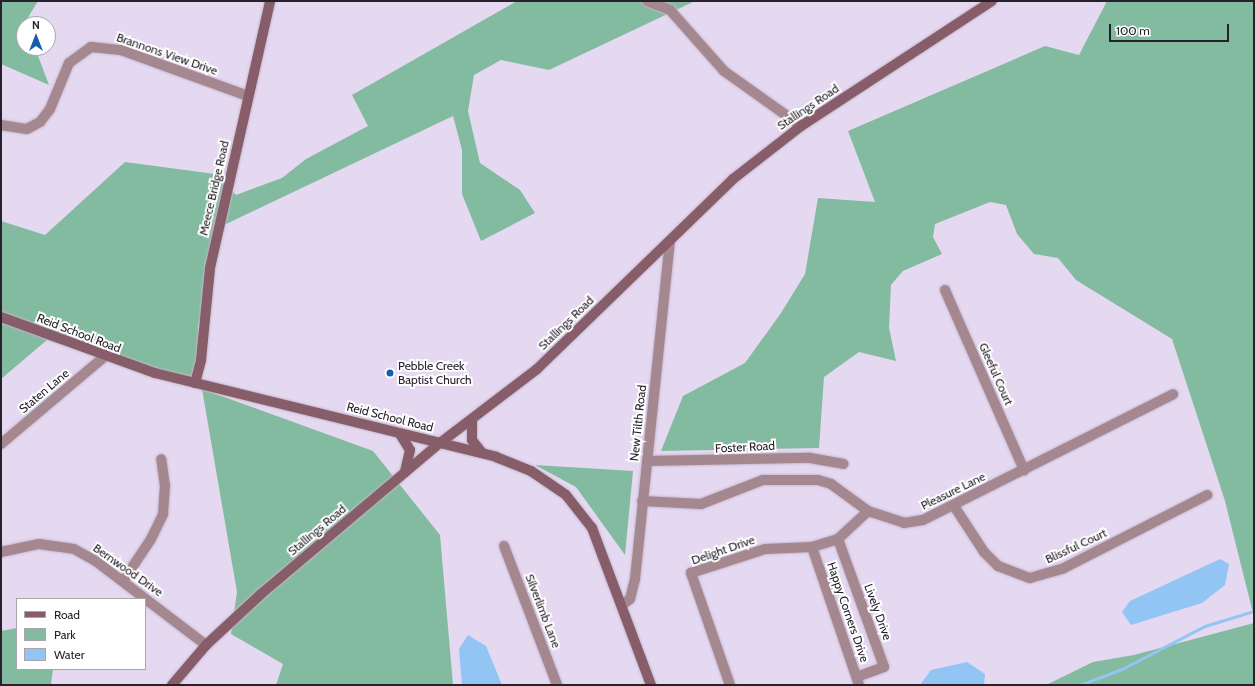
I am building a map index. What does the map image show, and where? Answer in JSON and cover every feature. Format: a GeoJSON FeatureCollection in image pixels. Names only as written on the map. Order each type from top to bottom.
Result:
{"type":"FeatureCollection","features":[{"type":"Feature","properties":{"kind":"street","name":"Meece Bridge Road"},"geometry":{"type":"LineString","coordinates":[[195,383],[201,360],[210,268],[270,1]]}},
{"type":"Feature","properties":{"kind":"street"},"geometry":{"type":"LineString","coordinates":[[647,1],[670,10],[724,71],[801,126]]}},
{"type":"Feature","properties":{"kind":"street","name":"Stallings Road"},"geometry":{"type":"LineString","coordinates":[[172,685],[206,645],[440,443],[472,420],[537,368],[733,178],[801,126],[992,1]]}},
{"type":"Feature","properties":{"kind":"street","name":"Brannons View Drive"},"geometry":{"type":"LineString","coordinates":[[1,125],[28,128],[40,122],[50,109],[69,63],[91,47],[121,50],[248,96]]}},
{"type":"Feature","properties":{"kind":"street","name":"New Tilth Road"},"geometry":{"type":"LineString","coordinates":[[622,605],[633,592],[670,240]]}},
{"type":"Feature","properties":{"kind":"street","name":"Gleeful Court"},"geometry":{"type":"LineString","coordinates":[[945,290],[1024,470]]}},
{"type":"Feature","properties":{"kind":"street","name":"Reid School Road"},"geometry":{"type":"LineString","coordinates":[[1,317],[104,357],[195,383],[482,454],[531,471],[575,506],[598,540],[651,685]]}},
{"type":"Feature","properties":{"kind":"street","name":"Staten Lane"},"geometry":{"type":"LineString","coordinates":[[1,444],[104,357]]}},
{"type":"Feature","properties":{"kind":"street","name":"Pleasure Lane"},"geometry":{"type":"LineString","coordinates":[[642,501],[702,504],[747,484],[792,478],[831,484],[868,511],[904,523],[923,520],[954,506],[1173,394]]}},
{"type":"Feature","properties":{"kind":"street"},"geometry":{"type":"LineString","coordinates":[[472,420],[472,440],[482,454]]}},
{"type":"Feature","properties":{"kind":"street"},"geometry":{"type":"LineString","coordinates":[[400,434],[410,450],[406,472]]}},
{"type":"Feature","properties":{"kind":"street","name":"Foster Road"},"geometry":{"type":"LineString","coordinates":[[647,461],[810,458],[843,464]]}},
{"type":"Feature","properties":{"kind":"street"},"geometry":{"type":"LineString","coordinates":[[123,581],[151,539],[163,514],[165,486],[161,459]]}},
{"type":"Feature","properties":{"kind":"street","name":"Blissful Court"},"geometry":{"type":"LineString","coordinates":[[954,506],[984,552],[998,566],[1030,578],[1064,568],[1207,495]]}},
{"type":"Feature","properties":{"kind":"street","name":"Delight Drive"},"geometry":{"type":"LineString","coordinates":[[730,685],[691,573],[765,549],[812,547],[838,539],[868,511]]}},
{"type":"Feature","properties":{"kind":"street","name":"Lively Drive"},"geometry":{"type":"LineString","coordinates":[[838,539],[884,668],[858,681]]}},
{"type":"Feature","properties":{"kind":"street","name":"Bernwood Drive"},"geometry":{"type":"LineString","coordinates":[[1,552],[39,544],[65,546],[97,562],[145,598]]}},
{"type":"Feature","properties":{"kind":"street","name":"Silverlimb Lane"},"geometry":{"type":"LineString","coordinates":[[504,546],[557,685]]}},
{"type":"Feature","properties":{"kind":"street","name":"Happy Corners Drive"},"geometry":{"type":"LineString","coordinates":[[812,547],[858,681]]}},
{"type":"Feature","properties":{"kind":"street","name":"Bernwood Drive"},"geometry":{"type":"LineString","coordinates":[[146,599],[206,645]]}},
{"type":"Feature","properties":{"kind":"green space"},"geometry":{"type":"Polygon","coordinates":[[[1,1],[38,1],[29,16],[16,16],[16,56],[38,56],[49,85],[1,64],[1,1]]]}},
{"type":"Feature","properties":{"kind":"green space"},"geometry":{"type":"Polygon","coordinates":[[[517,1],[695,1],[549,70],[501,60],[474,75],[468,111],[480,163],[520,190],[535,213],[481,241],[462,194],[462,150],[453,116],[224,225],[198,326],[202,389],[47,340],[1,379],[1,221],[45,235],[125,162],[215,174],[236,195],[282,178],[306,159],[368,126],[352,95],[517,1]]]}},
{"type":"Feature","properties":{"kind":"green space"},"geometry":{"type":"Polygon","coordinates":[[[1107,1],[1254,1],[1254,617],[1225,501],[1172,339],[1076,280],[1058,258],[1034,254],[1017,234],[1006,205],[990,202],[935,224],[933,237],[942,254],[903,271],[891,285],[889,328],[896,361],[859,352],[824,377],[819,448],[661,451],[683,396],[745,363],[781,313],[805,274],[818,198],[875,202],[848,131],[1045,46],[1079,55],[1107,1]]]}},
{"type":"Feature","properties":{"kind":"green space"},"geometry":{"type":"Polygon","coordinates":[[[202,389],[373,451],[440,535],[453,685],[276,685],[283,664],[231,634],[237,592],[202,389]]]}},
{"type":"Feature","properties":{"kind":"green space"},"geometry":{"type":"Polygon","coordinates":[[[535,465],[633,471],[625,555],[576,487],[535,465]]]}},
{"type":"Feature","properties":{"kind":"green space"},"geometry":{"type":"Polygon","coordinates":[[[1254,623],[1254,685],[1046,685],[1093,662],[1134,655],[1254,623]]]}},
{"type":"Feature","properties":{"kind":"green space"},"geometry":{"type":"Polygon","coordinates":[[[16,628],[16,670],[53,670],[51,685],[1,685],[1,631],[16,628]]]}},
{"type":"Feature","properties":{"kind":"water"},"geometry":{"type":"Polygon","coordinates":[[[1220,559],[1229,564],[1225,585],[1202,603],[1131,625],[1122,612],[1130,601],[1220,559]]]}},
{"type":"Feature","properties":{"kind":"water"},"geometry":{"type":"Polygon","coordinates":[[[468,635],[486,646],[502,685],[462,685],[459,649],[468,635]]]}},
{"type":"Feature","properties":{"kind":"water"},"geometry":{"type":"Polygon","coordinates":[[[967,662],[985,674],[984,685],[920,685],[931,670],[967,662]]]}},
{"type":"Feature","properties":{"kind":"waterway"},"geometry":{"type":"LineString","coordinates":[[1080,685],[1122,669],[1205,626],[1254,611]]}},
{"type":"Feature","properties":{"kind":"place","name":"Pebble Creek Baptist Church"},"geometry":{"type":"Point","coordinates":[390,373]}}]}
